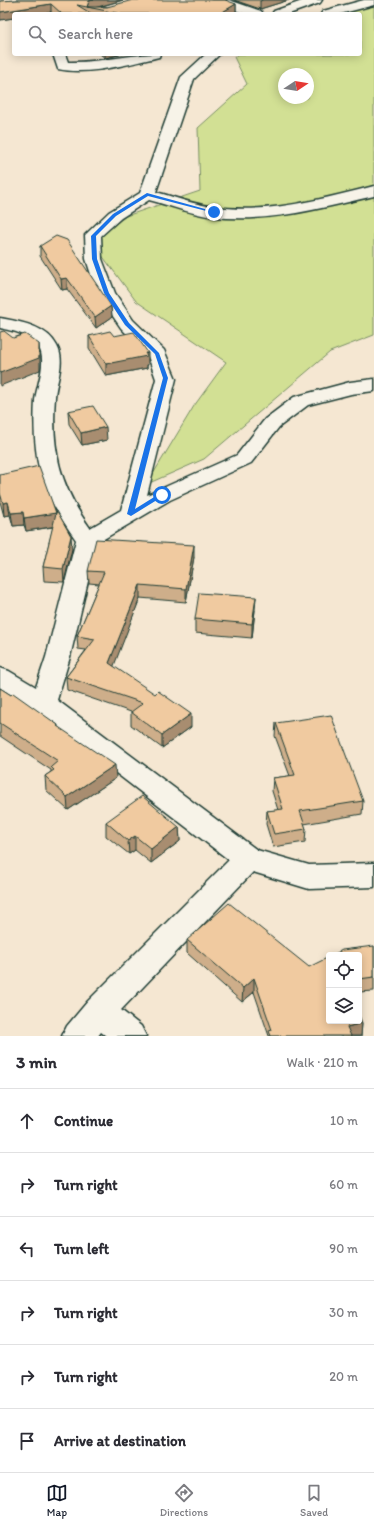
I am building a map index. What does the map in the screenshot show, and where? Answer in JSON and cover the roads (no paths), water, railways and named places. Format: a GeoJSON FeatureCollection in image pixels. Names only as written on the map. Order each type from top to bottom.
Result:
{"type":"FeatureCollection","features":[{"type":"Feature","properties":{"kind":"street"},"geometry":{"type":"LineString","coordinates":[[218,0],[251,12]]}},
{"type":"Feature","properties":{"kind":"street"},"geometry":{"type":"LineString","coordinates":[[284,12],[316,0]]}},
{"type":"Feature","properties":{"kind":"street"},"geometry":{"type":"LineString","coordinates":[[334,12],[374,1]]}},
{"type":"Feature","properties":{"kind":"street"},"geometry":{"type":"LineString","coordinates":[[60,56],[63,66],[76,67],[123,62],[146,56]]}},
{"type":"Feature","properties":{"kind":"street"},"geometry":{"type":"LineString","coordinates":[[131,514],[166,378],[157,354],[127,324],[106,293],[94,259],[93,236],[115,215],[147,195],[188,77],[212,56]]}},
{"type":"Feature","properties":{"kind":"street"},"geometry":{"type":"LineString","coordinates":[[188,77],[225,56]]}},
{"type":"Feature","properties":{"kind":"street"},"geometry":{"type":"LineString","coordinates":[[147,195],[214,212],[254,214],[302,209],[374,191]]}},
{"type":"Feature","properties":{"kind":"street"},"geometry":{"type":"LineString","coordinates":[[0,323],[11,325],[38,336],[48,347],[51,362],[44,400],[45,440],[49,465],[59,497],[87,540]]}},
{"type":"Feature","properties":{"kind":"street"},"geometry":{"type":"LineString","coordinates":[[43,703],[58,657],[87,540],[162,495],[244,459],[272,423],[301,401],[350,388],[374,385]]}},
{"type":"Feature","properties":{"kind":"street"},"geometry":{"type":"LineString","coordinates":[[0,677],[43,703],[248,859],[309,877],[374,875]]}},
{"type":"Feature","properties":{"kind":"street"},"geometry":{"type":"LineString","coordinates":[[78,1036],[99,1011],[248,859]]}},
{"type":"Feature","properties":{"kind":"street"},"geometry":{"type":"LineString","coordinates":[[99,1011],[130,1036]]}}]}
